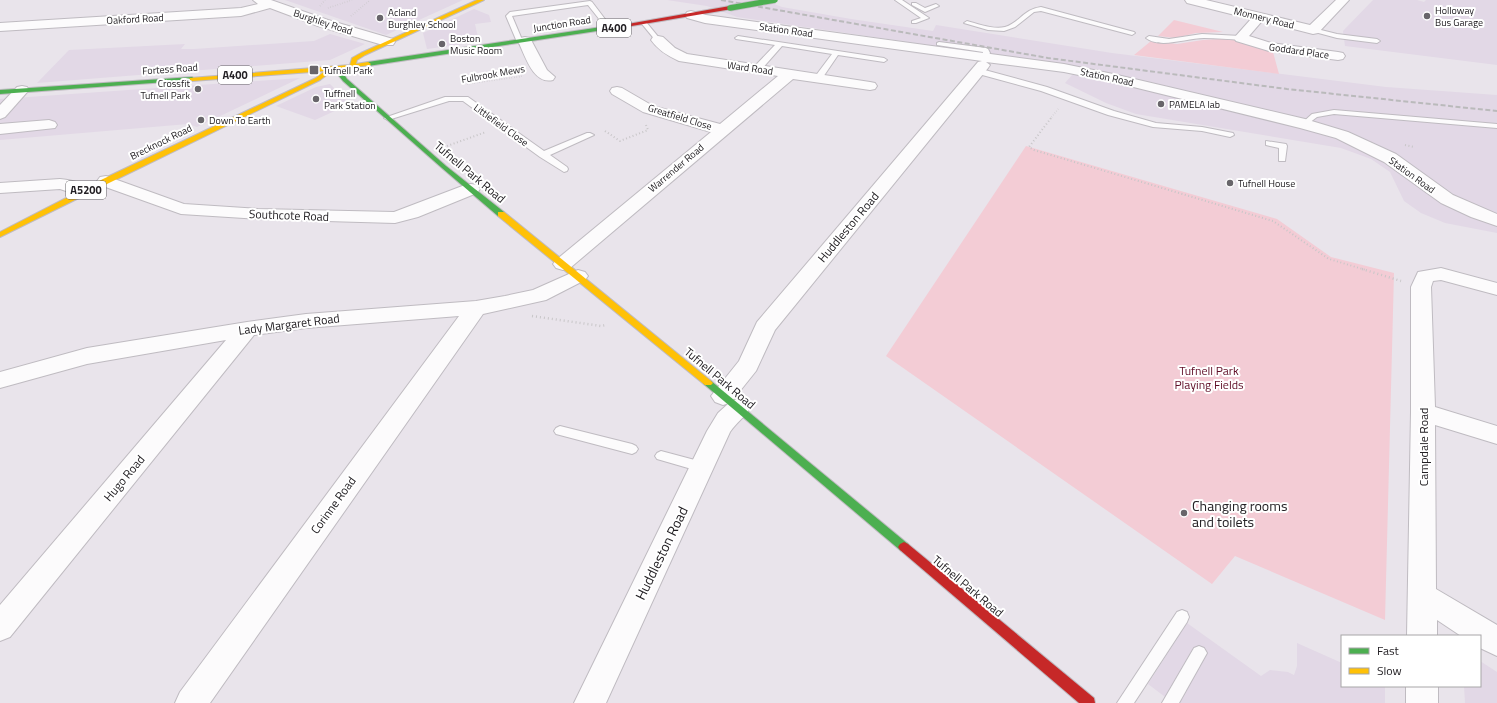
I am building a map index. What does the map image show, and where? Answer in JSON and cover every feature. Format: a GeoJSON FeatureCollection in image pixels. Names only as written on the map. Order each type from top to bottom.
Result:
{"type":"FeatureCollection","features":[{"type":"Feature","properties":{"kind":"main road"},"geometry":{"type":"LineString","coordinates":[[352,67],[354,59],[481,0]]}},
{"type":"Feature","properties":{"kind":"main road","name":"Junction Road"},"geometry":{"type":"LineString","coordinates":[[352,67],[644,23],[774,0]]}},
{"type":"Feature","properties":{"kind":"main road","name":"A400"},"geometry":{"type":"LineString","coordinates":[[342,68],[352,67]]}},
{"type":"Feature","properties":{"kind":"main road","name":"Tufnell Park Road"},"geometry":{"type":"LineString","coordinates":[[342,68],[342,76],[345,80],[428,153],[632,320],[1089,703]]}},
{"type":"Feature","properties":{"kind":"main road","name":"Fortess Road"},"geometry":{"type":"LineString","coordinates":[[0,92],[342,68]]}},
{"type":"Feature","properties":{"kind":"main road","name":"Brecknock Road"},"geometry":{"type":"LineString","coordinates":[[0,235],[106,181],[318,79],[332,69]]}},
{"type":"Feature","properties":{"kind":"street","name":"Monnery Road"},"geometry":{"type":"LineString","coordinates":[[1191,0],[1313,30]]}},
{"type":"Feature","properties":{"kind":"street"},"geometry":{"type":"LineString","coordinates":[[1313,30],[1343,0]]}},
{"type":"Feature","properties":{"kind":"street","name":"Burghley Road"},"geometry":{"type":"LineString","coordinates":[[264,2],[388,42]]}},
{"type":"Feature","properties":{"kind":"street","name":"Oakford Road"},"geometry":{"type":"LineString","coordinates":[[0,27],[241,12],[259,8],[264,2]]}},
{"type":"Feature","properties":{"kind":"street","name":"Station Road"},"geometry":{"type":"LineString","coordinates":[[691,14],[706,19],[982,64],[1064,68],[1100,75],[1305,124],[1342,135],[1366,146],[1401,166],[1447,199],[1476,213],[1497,220]]}},
{"type":"Feature","properties":{"kind":"street"},"geometry":{"type":"LineString","coordinates":[[1241,38],[1259,17]]}},
{"type":"Feature","properties":{"kind":"street","name":"Goddard Place"},"geometry":{"type":"LineString","coordinates":[[1241,38],[1269,47],[1338,56]]}},
{"type":"Feature","properties":{"kind":"street","name":"Ward Road"},"geometry":{"type":"LineString","coordinates":[[658,40],[670,51],[684,58],[870,86]]}},
{"type":"Feature","properties":{"kind":"street"},"geometry":{"type":"LineString","coordinates":[[523,42],[546,76]]}},
{"type":"Feature","properties":{"kind":"street","name":"Huddleston Road"},"geometry":{"type":"LineString","coordinates":[[590,703],[726,419],[730,402],[764,327],[982,64]]}},
{"type":"Feature","properties":{"kind":"street","name":"Warrender Road"},"geometry":{"type":"LineString","coordinates":[[571,270],[722,130],[790,74]]}},
{"type":"Feature","properties":{"kind":"street"},"geometry":{"type":"LineString","coordinates":[[0,114],[22,90]]}},
{"type":"Feature","properties":{"kind":"street","name":"Greatfield Close"},"geometry":{"type":"LineString","coordinates":[[617,91],[648,108],[722,130]]}},
{"type":"Feature","properties":{"kind":"street"},"geometry":{"type":"LineString","coordinates":[[0,129],[49,125]]}},
{"type":"Feature","properties":{"kind":"street","name":"Southcote Road"},"geometry":{"type":"LineString","coordinates":[[106,181],[180,209],[258,214],[395,218],[412,213],[471,189]]}},
{"type":"Feature","properties":{"kind":"street"},"geometry":{"type":"LineString","coordinates":[[0,188],[65,184],[84,192]]}},
{"type":"Feature","properties":{"kind":"street","name":"Lady Margaret Road"},"geometry":{"type":"LineString","coordinates":[[0,380],[87,356],[247,328],[306,321],[476,308],[504,303],[539,294],[571,270]]}},
{"type":"Feature","properties":{"kind":"street"},"geometry":{"type":"LineString","coordinates":[[1431,281],[1497,289]]}},
{"type":"Feature","properties":{"kind":"street","name":"Campdale Road"},"geometry":{"type":"LineString","coordinates":[[1422,635],[1423,412],[1431,281]]}},
{"type":"Feature","properties":{"kind":"street","name":"Corinne Road"},"geometry":{"type":"LineString","coordinates":[[191,703],[476,308]]}},
{"type":"Feature","properties":{"kind":"street","name":"Hugo Road"},"geometry":{"type":"LineString","coordinates":[[0,626],[247,328]]}},
{"type":"Feature","properties":{"kind":"street"},"geometry":{"type":"LineString","coordinates":[[1423,412],[1497,435]]}},
{"type":"Feature","properties":{"kind":"street"},"geometry":{"type":"LineString","coordinates":[[1423,596],[1497,642]]}},
{"type":"Feature","properties":{"kind":"street"},"geometry":{"type":"LineString","coordinates":[[1422,687],[1422,703]]}},
{"type":"Feature","properties":{"kind":"lane"},"geometry":{"type":"LineString","coordinates":[[898,0],[926,18],[914,22]]}},
{"type":"Feature","properties":{"kind":"lane"},"geometry":{"type":"LineString","coordinates":[[908,0],[925,10],[936,6]]}},
{"type":"Feature","properties":{"kind":"lane"},"geometry":{"type":"LineString","coordinates":[[523,42],[509,16],[510,14],[590,3],[609,28]]}},
{"type":"Feature","properties":{"kind":"lane"},"geometry":{"type":"LineString","coordinates":[[967,23],[994,28],[1007,28],[1023,18],[1030,11],[1041,10],[1132,33]]}},
{"type":"Feature","properties":{"kind":"lane","name":"Ward Road"},"geometry":{"type":"LineString","coordinates":[[644,23],[658,40]]}},
{"type":"Feature","properties":{"kind":"lane"},"geometry":{"type":"LineString","coordinates":[[1313,30],[1337,36],[1377,42]]}},
{"type":"Feature","properties":{"kind":"lane"},"geometry":{"type":"LineString","coordinates":[[1149,38],[1169,41],[1202,36],[1241,38]]}},
{"type":"Feature","properties":{"kind":"lane"},"geometry":{"type":"LineString","coordinates":[[738,38],[884,60]]}},
{"type":"Feature","properties":{"kind":"lane"},"geometry":{"type":"LineString","coordinates":[[757,69],[780,44]]}},
{"type":"Feature","properties":{"kind":"lane"},"geometry":{"type":"LineString","coordinates":[[939,44],[986,50],[987,53],[982,64],[1044,89],[1111,113],[1156,125],[1202,129],[1230,136]]}},
{"type":"Feature","properties":{"kind":"lane"},"geometry":{"type":"LineString","coordinates":[[818,78],[836,52]]}},
{"type":"Feature","properties":{"kind":"lane","name":"Littlefield Close"},"geometry":{"type":"LineString","coordinates":[[388,118],[448,99],[465,99],[501,126],[564,169]]}},
{"type":"Feature","properties":{"kind":"lane"},"geometry":{"type":"LineString","coordinates":[[1305,124],[1310,117],[1314,115],[1334,112],[1497,126]]}},
{"type":"Feature","properties":{"kind":"lane"},"geometry":{"type":"LineString","coordinates":[[543,155],[590,135]]}},
{"type":"Feature","properties":{"kind":"lane"},"geometry":{"type":"LineString","coordinates":[[1268,144],[1283,146],[1282,159]]}},
{"type":"Feature","properties":{"kind":"lane"},"geometry":{"type":"LineString","coordinates":[[560,431],[632,449]]}},
{"type":"Feature","properties":{"kind":"lane"},"geometry":{"type":"LineString","coordinates":[[661,456],[702,467]]}},
{"type":"Feature","properties":{"kind":"lane"},"geometry":{"type":"LineString","coordinates":[[1125,703],[1182,617]]}},
{"type":"Feature","properties":{"kind":"lane"},"geometry":{"type":"LineString","coordinates":[[1170,703],[1199,653]]}},
{"type":"Feature","properties":{"kind":"path"},"geometry":{"type":"LineString","coordinates":[[318,9],[330,8],[352,0]]}},
{"type":"Feature","properties":{"kind":"path","name":"Fulbrook Mews"},"geometry":{"type":"LineString","coordinates":[[458,99],[458,86],[546,76]]}},
{"type":"Feature","properties":{"kind":"path"},"geometry":{"type":"LineString","coordinates":[[1054,103],[1059,108],[1029,147],[1034,150],[1273,221],[1329,259],[1431,281]]}},
{"type":"Feature","properties":{"kind":"path"},"geometry":{"type":"LineString","coordinates":[[590,135],[602,130],[620,141],[648,130],[644,121]]}},
{"type":"Feature","properties":{"kind":"path"},"geometry":{"type":"LineString","coordinates":[[428,153],[501,126]]}},
{"type":"Feature","properties":{"kind":"path"},"geometry":{"type":"LineString","coordinates":[[504,303],[523,314],[602,326],[632,320]]}},
{"type":"Feature","properties":{"kind":"shaded area","name":"Acland Burghley School"},"geometry":{"type":"Polygon","coordinates":[[[285,0],[463,0],[386,35],[285,0]]]}},
{"type":"Feature","properties":{"kind":"shaded area"},"geometry":{"type":"Polygon","coordinates":[[[667,0],[764,0],[782,7],[933,31],[936,25],[1112,53],[1386,87],[1497,95],[1497,233],[1445,223],[1421,213],[1404,201],[1390,172],[1371,159],[1341,148],[1136,114],[1106,103],[1065,83],[1079,67],[737,17],[707,6],[667,0]]]}},
{"type":"Feature","properties":{"kind":"shaded area","name":"Holloway Bus Garage"},"geometry":{"type":"Polygon","coordinates":[[[1373,0],[1417,0],[1424,2],[1426,0],[1497,0],[1497,65],[1345,46],[1343,31],[1373,0]]]}},
{"type":"Feature","properties":{"kind":"shaded area"},"geometry":{"type":"Polygon","coordinates":[[[474,9],[489,15],[491,22],[475,24],[479,42],[427,49],[423,33],[474,9]]]}},
{"type":"Feature","properties":{"kind":"shaded area"},"geometry":{"type":"Polygon","coordinates":[[[330,34],[365,44],[330,60],[37,83],[69,50],[185,44],[181,49],[194,49],[314,41],[330,34]]]}},
{"type":"Feature","properties":{"kind":"shaded area"},"geometry":{"type":"Polygon","coordinates":[[[300,78],[197,127],[188,124],[0,140],[0,99],[300,78]]]}},
{"type":"Feature","properties":{"kind":"shaded area","name":"Tuffnell Park Station"},"geometry":{"type":"Polygon","coordinates":[[[330,84],[350,104],[315,120],[276,106],[316,87],[330,84]]]}},
{"type":"Feature","properties":{"kind":"shaded area"},"geometry":{"type":"Polygon","coordinates":[[[1187,623],[1261,676],[1270,670],[1288,672],[1294,675],[1297,666],[1297,643],[1341,663],[1341,687],[1385,687],[1385,703],[1173,703],[1148,684],[1187,623]]]}},
{"type":"Feature","properties":{"kind":"shaded area"},"geometry":{"type":"Polygon","coordinates":[[[1481,662],[1497,672],[1497,703],[1465,703],[1464,687],[1481,687],[1481,662]]]}},
{"type":"Feature","properties":{"kind":"green space"},"geometry":{"type":"Polygon","coordinates":[[[1174,20],[1223,32],[1196,33],[1175,38],[1158,36],[1174,20]]]}},
{"type":"Feature","properties":{"kind":"green space"},"geometry":{"type":"Polygon","coordinates":[[[1220,39],[1237,40],[1273,52],[1279,74],[1134,55],[1151,41],[1177,44],[1220,39]]]}},
{"type":"Feature","properties":{"kind":"green space","name":"Tufnell Park Playing Fields"},"geometry":{"type":"Polygon","coordinates":[[[1026,146],[1277,219],[1331,257],[1394,273],[1385,620],[1235,556],[1212,584],[886,356],[1026,146]]]}},
{"type":"Feature","properties":{"kind":"railway"},"geometry":{"type":"LineString","coordinates":[[721,0],[1048,58],[1287,89],[1497,111]]}},
{"type":"Feature","properties":{"kind":"traffic: fast"},"geometry":{"type":"LineString","coordinates":[[730,8],[775,0]]}},
{"type":"Feature","properties":{"kind":"traffic: fast"},"geometry":{"type":"LineString","coordinates":[[368,64],[608,28]]}},
{"type":"Feature","properties":{"kind":"traffic: fast"},"geometry":{"type":"LineString","coordinates":[[342,68],[342,76],[345,80],[444,167],[501,214]]}},
{"type":"Feature","properties":{"kind":"traffic: fast"},"geometry":{"type":"LineString","coordinates":[[0,92],[192,79]]}},
{"type":"Feature","properties":{"kind":"traffic: fast"},"geometry":{"type":"LineString","coordinates":[[708,383],[904,547]]}},
{"type":"Feature","properties":{"kind":"traffic: slow"},"geometry":{"type":"LineString","coordinates":[[352,67],[354,59],[363,54],[481,0]]}},
{"type":"Feature","properties":{"kind":"traffic: slow"},"geometry":{"type":"LineString","coordinates":[[192,79],[342,68],[368,64]]}},
{"type":"Feature","properties":{"kind":"traffic: slow"},"geometry":{"type":"LineString","coordinates":[[0,235],[106,181],[318,79],[330,70]]}},
{"type":"Feature","properties":{"kind":"traffic: slow"},"geometry":{"type":"LineString","coordinates":[[501,214],[708,383]]}},
{"type":"Feature","properties":{"kind":"traffic: jam"},"geometry":{"type":"LineString","coordinates":[[608,28],[730,8]]}},
{"type":"Feature","properties":{"kind":"traffic: jam"},"geometry":{"type":"LineString","coordinates":[[904,547],[1089,703]]}},
{"type":"Feature","properties":{"kind":"place","name":"Holloway Bus Garage"},"geometry":{"type":"Point","coordinates":[1427,16]}},
{"type":"Feature","properties":{"kind":"place","name":"Acland Burghley School"},"geometry":{"type":"Point","coordinates":[380,18]}},
{"type":"Feature","properties":{"kind":"place","name":"Boston Music Room"},"geometry":{"type":"Point","coordinates":[442,44]}},
{"type":"Feature","properties":{"kind":"place","name":"Tufnell Park"},"geometry":{"type":"Point","coordinates":[314,70]}},
{"type":"Feature","properties":{"kind":"place","name":"Crossfit Tufnell Park"},"geometry":{"type":"Point","coordinates":[198,89]}},
{"type":"Feature","properties":{"kind":"place","name":"Tuffnell Park Station"},"geometry":{"type":"Point","coordinates":[316,99]}},
{"type":"Feature","properties":{"kind":"place","name":"PAMELA lab"},"geometry":{"type":"Point","coordinates":[1161,104]}},
{"type":"Feature","properties":{"kind":"place","name":"Down To Earth"},"geometry":{"type":"Point","coordinates":[201,120]}},
{"type":"Feature","properties":{"kind":"place","name":"Tufnell House"},"geometry":{"type":"Point","coordinates":[1230,183]}},
{"type":"Feature","properties":{"kind":"place","name":"Changing rooms and toilets"},"geometry":{"type":"Point","coordinates":[1184,513]}}]}
